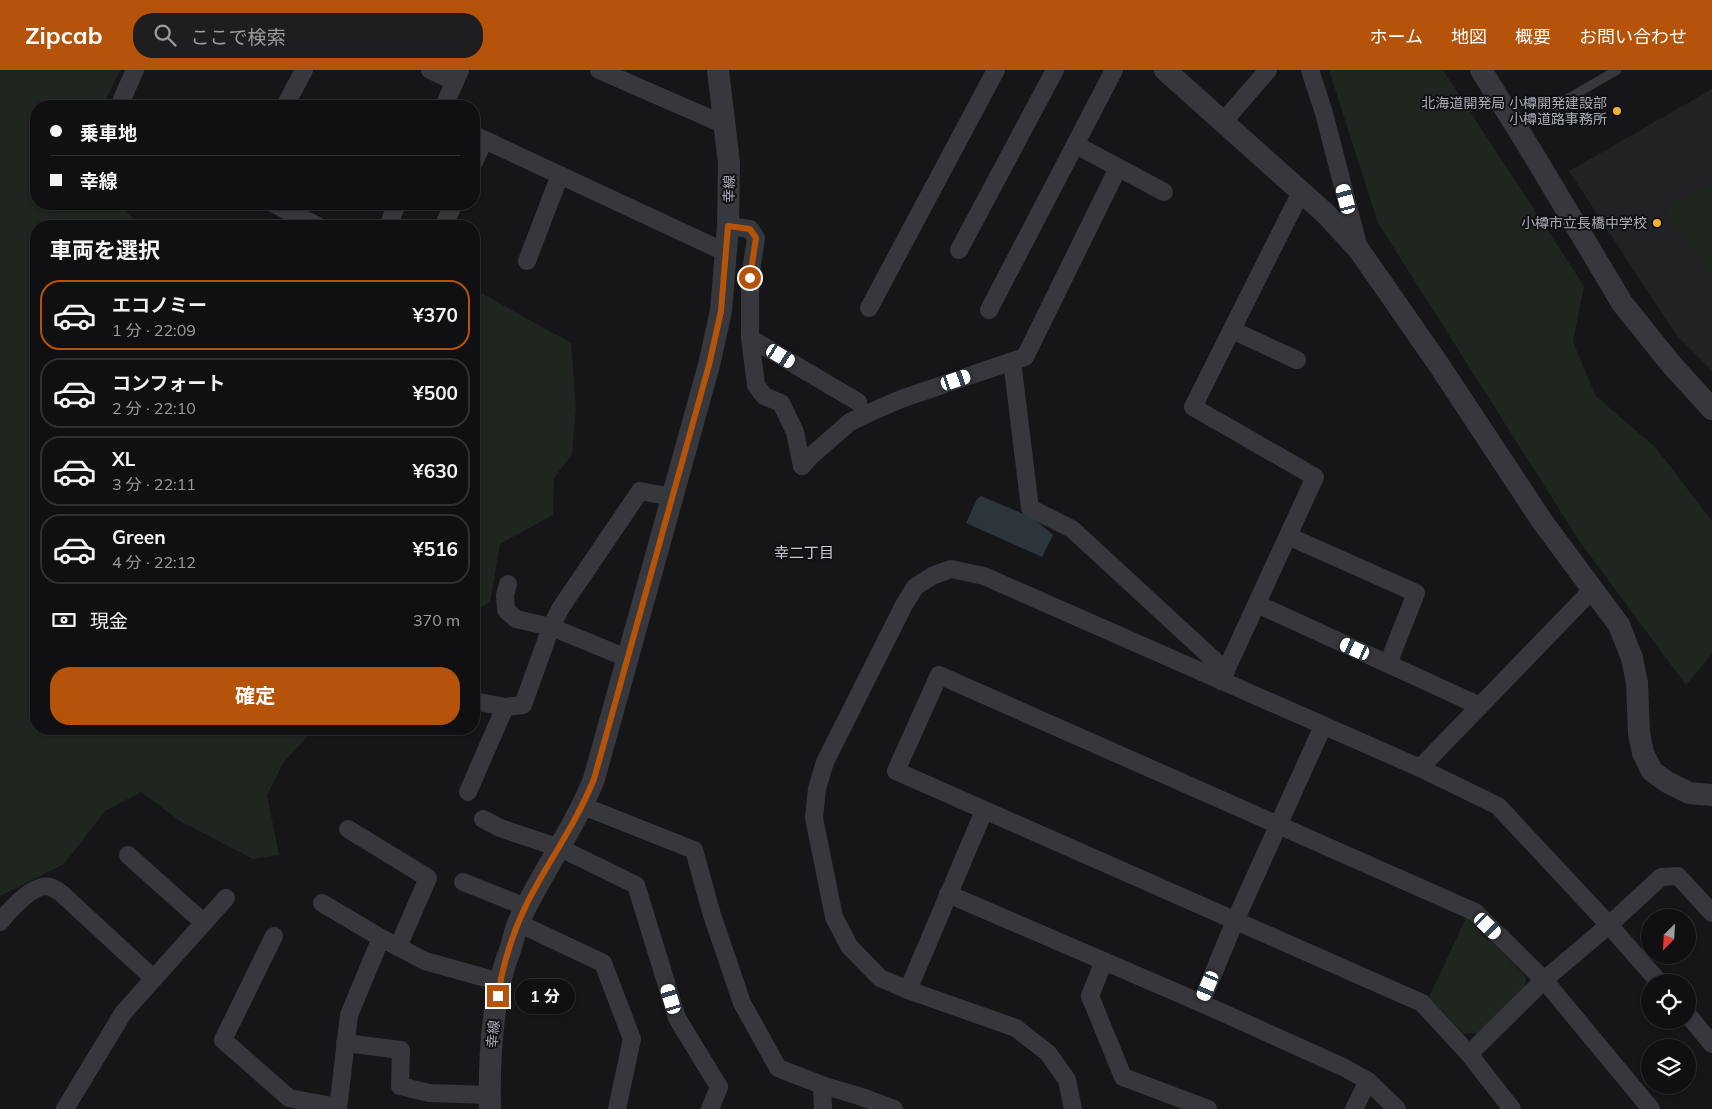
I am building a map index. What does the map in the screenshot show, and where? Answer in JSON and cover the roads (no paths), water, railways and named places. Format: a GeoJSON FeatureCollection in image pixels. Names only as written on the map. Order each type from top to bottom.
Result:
{"type":"FeatureCollection","features":[{"type":"Feature","properties":{"kind":"street"},"geometry":{"type":"LineString","coordinates":[[122,99],[135,70]]}},
{"type":"Feature","properties":{"kind":"street"},"geometry":{"type":"LineString","coordinates":[[290,100],[304,70]]}},
{"type":"Feature","properties":{"kind":"street"},"geometry":{"type":"LineString","coordinates":[[430,70],[458,76],[447,100]]}},
{"type":"Feature","properties":{"kind":"street"},"geometry":{"type":"LineString","coordinates":[[599,70],[724,126]]}},
{"type":"Feature","properties":{"kind":"street","name":"幸線"},"geometry":{"type":"LineString","coordinates":[[490,1102],[489,1076],[500,982],[522,915],[583,806],[594,779],[709,365],[721,311],[727,253],[729,163],[718,70]]}},
{"type":"Feature","properties":{"kind":"street"},"geometry":{"type":"LineString","coordinates":[[869,308],[996,70]]}},
{"type":"Feature","properties":{"kind":"street"},"geometry":{"type":"LineString","coordinates":[[960,250],[1055,70]]}},
{"type":"Feature","properties":{"kind":"street"},"geometry":{"type":"LineString","coordinates":[[989,310],[1114,70]]}},
{"type":"Feature","properties":{"kind":"street"},"geometry":{"type":"LineString","coordinates":[[1165,70],[1326,214],[1359,250],[1439,365],[1542,521],[1619,625],[1632,658],[1637,683],[1643,754],[1652,770],[1667,782],[1689,793],[1712,795]]}},
{"type":"Feature","properties":{"kind":"street"},"geometry":{"type":"LineString","coordinates":[[1223,122],[1268,70]]}},
{"type":"Feature","properties":{"kind":"street"},"geometry":{"type":"LineString","coordinates":[[1310,70],[1324,114],[1359,250]]}},
{"type":"Feature","properties":{"kind":"street"},"geometry":{"type":"LineString","coordinates":[[1481,70],[1622,303],[1671,364],[1712,408]]}},
{"type":"Feature","properties":{"kind":"street"},"geometry":{"type":"LineString","coordinates":[[480,138],[727,253]]}},
{"type":"Feature","properties":{"kind":"street"},"geometry":{"type":"LineString","coordinates":[[1076,145],[1164,192]]}},
{"type":"Feature","properties":{"kind":"street"},"geometry":{"type":"LineString","coordinates":[[728,226],[750,229],[756,238],[750,278],[750,338],[756,384],[764,396],[781,404],[795,432],[802,466],[850,422],[901,399],[1025,357],[1118,168]]}},
{"type":"Feature","properties":{"kind":"street"},"geometry":{"type":"LineString","coordinates":[[527,260],[560,175]]}},
{"type":"Feature","properties":{"kind":"street"},"geometry":{"type":"LineString","coordinates":[[1224,676],[1315,477],[1193,407],[1301,192]]}},
{"type":"Feature","properties":{"kind":"street"},"geometry":{"type":"LineString","coordinates":[[286,210],[306,220]]}},
{"type":"Feature","properties":{"kind":"street"},"geometry":{"type":"LineString","coordinates":[[1232,330],[1297,360]]}},
{"type":"Feature","properties":{"kind":"street"},"geometry":{"type":"LineString","coordinates":[[750,338],[858,402]]}},
{"type":"Feature","properties":{"kind":"street"},"geometry":{"type":"LineString","coordinates":[[1012,361],[1030,508],[1072,529],[1224,676]]}},
{"type":"Feature","properties":{"kind":"street"},"geometry":{"type":"LineString","coordinates":[[480,702],[505,707],[523,705],[551,627],[560,609],[640,490],[672,497]]}},
{"type":"Feature","properties":{"kind":"street"},"geometry":{"type":"LineString","coordinates":[[1288,536],[1416,593],[1388,664]]}},
{"type":"Feature","properties":{"kind":"street"},"geometry":{"type":"LineString","coordinates":[[1073,1109],[1067,1080],[1048,1053],[1016,1028],[908,990],[880,978],[849,946],[834,916],[814,818],[817,789],[825,762],[904,605],[915,587],[932,576],[951,569],[984,576],[1224,676],[1323,726],[1420,768],[1498,806],[1652,974]]}},
{"type":"Feature","properties":{"kind":"street"},"geometry":{"type":"LineString","coordinates":[[508,584],[505,595],[506,610],[516,619],[551,627],[627,658]]}},
{"type":"Feature","properties":{"kind":"street"},"geometry":{"type":"LineString","coordinates":[[1420,768],[1592,590]]}},
{"type":"Feature","properties":{"kind":"street"},"geometry":{"type":"LineString","coordinates":[[1256,604],[1480,706]]}},
{"type":"Feature","properties":{"kind":"street"},"geometry":{"type":"LineString","coordinates":[[1512,1109],[1469,1054],[1422,1004],[896,771],[939,675],[1475,912],[1544,980],[1651,1109]]}},
{"type":"Feature","properties":{"kind":"street"},"geometry":{"type":"LineString","coordinates":[[468,792],[505,707]]}},
{"type":"Feature","properties":{"kind":"street"},"geometry":{"type":"LineString","coordinates":[[1201,1003],[1235,921],[1323,726]]}},
{"type":"Feature","properties":{"kind":"street"},"geometry":{"type":"LineString","coordinates":[[583,806],[694,850],[712,915],[742,1003],[778,1068],[894,1109]]}},
{"type":"Feature","properties":{"kind":"street"},"geometry":{"type":"LineString","coordinates":[[908,990],[984,811]]}},
{"type":"Feature","properties":{"kind":"street"},"geometry":{"type":"LineString","coordinates":[[483,819],[500,828],[560,848],[636,885],[677,1018],[718,1087],[710,1109]]}},
{"type":"Feature","properties":{"kind":"street"},"geometry":{"type":"LineString","coordinates":[[348,829],[428,878],[398,947]]}},
{"type":"Feature","properties":{"kind":"street"},"geometry":{"type":"LineString","coordinates":[[128,855],[204,923]]}},
{"type":"Feature","properties":{"kind":"street"},"geometry":{"type":"LineString","coordinates":[[1469,1054],[1544,980],[1609,925],[1661,877],[1678,876],[1712,913]]}},
{"type":"Feature","properties":{"kind":"street"},"geometry":{"type":"LineString","coordinates":[[463,882],[603,963],[632,1039],[618,1109]]}},
{"type":"Feature","properties":{"kind":"street"},"geometry":{"type":"LineString","coordinates":[[0,922],[14,906],[38,888],[49,886],[61,892],[153,978]]}},
{"type":"Feature","properties":{"kind":"street"},"geometry":{"type":"LineString","coordinates":[[948,894],[1344,1067],[1368,1081],[1397,1109]]}},
{"type":"Feature","properties":{"kind":"street"},"geometry":{"type":"LineString","coordinates":[[64,1109],[123,1013],[226,898]]}},
{"type":"Feature","properties":{"kind":"street"},"geometry":{"type":"LineString","coordinates":[[322,903],[381,938],[425,961],[500,982]]}},
{"type":"Feature","properties":{"kind":"street"},"geometry":{"type":"LineString","coordinates":[[274,936],[223,1040],[289,1098],[338,1108],[349,1015],[381,938]]}},
{"type":"Feature","properties":{"kind":"street"},"geometry":{"type":"LineString","coordinates":[[1104,962],[1090,996],[1123,1077],[1208,1109]]}},
{"type":"Feature","properties":{"kind":"street"},"geometry":{"type":"LineString","coordinates":[[1696,1025],[1712,1044]]}},
{"type":"Feature","properties":{"kind":"street"},"geometry":{"type":"LineString","coordinates":[[346,1043],[401,1050],[400,1086],[429,1093],[490,1102]]}},
{"type":"Feature","properties":{"kind":"street"},"geometry":{"type":"LineString","coordinates":[[1354,1109],[1368,1081]]}},
{"type":"Feature","properties":{"kind":"street"},"geometry":{"type":"LineString","coordinates":[[822,1085],[823,1109]]}},
{"type":"Feature","properties":{"kind":"lane"},"geometry":{"type":"LineString","coordinates":[[1517,128],[1617,70]]}},
{"type":"Feature","properties":{"kind":"place","name":"北海道開発局 小樽開発建設部 小樽道路事務所"},"geometry":{"type":"Point","coordinates":[1617,111]}},
{"type":"Feature","properties":{"kind":"place","name":"小樽市立長橋中学校"},"geometry":{"type":"Point","coordinates":[1657,223]}},
{"type":"Feature","properties":{"kind":"district","name":"幸二丁目"},"geometry":{"type":"Point","coordinates":[804,553]}}]}
